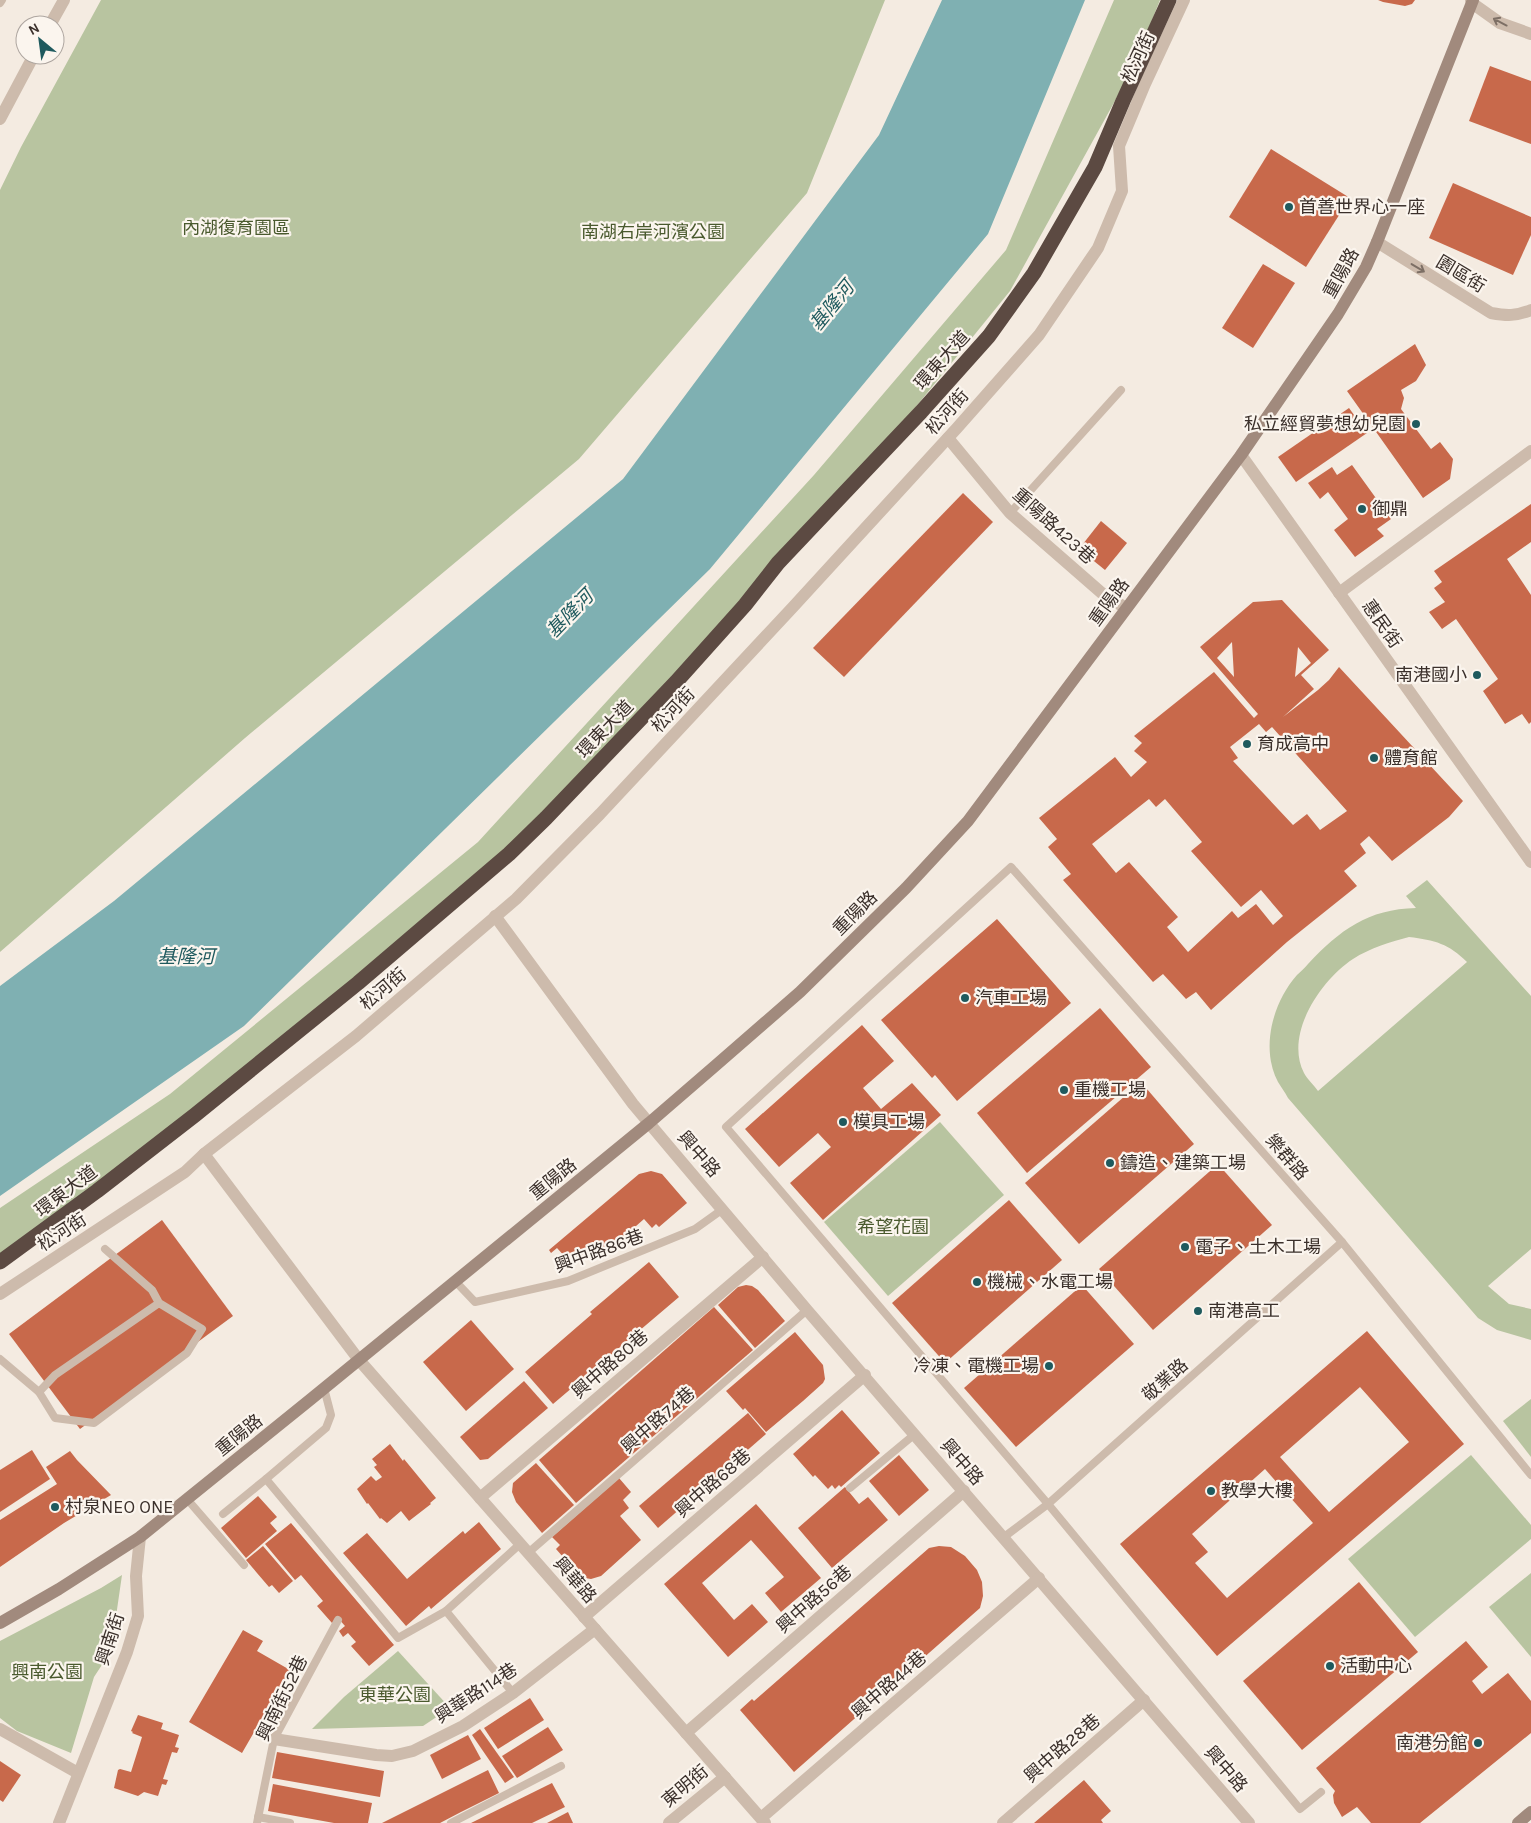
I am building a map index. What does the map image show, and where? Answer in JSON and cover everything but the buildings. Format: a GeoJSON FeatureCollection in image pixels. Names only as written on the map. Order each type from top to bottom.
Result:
{"type":"FeatureCollection","features":[{"type":"Feature","properties":{"kind":"highway","name":"環東大道"},"geometry":{"type":"LineString","coordinates":[[0,1262],[99,1190],[268,1056],[444,910],[543,818],[599,762],[879,456],[1023,288],[1086,185],[1162,0]]}},
{"type":"Feature","properties":{"kind":"highway","name":"環東大道"},"geometry":{"type":"LineString","coordinates":[[0,1262],[97,1191],[195,1115],[358,983],[509,854],[676,682],[745,605],[778,563],[921,412],[989,336],[1034,272],[1095,167],[1169,0]]}},
{"type":"Feature","properties":{"kind":"street"},"geometry":{"type":"LineString","coordinates":[[56,15],[64,0]]}},
{"type":"Feature","properties":{"kind":"street","name":"松河街"},"geometry":{"type":"LineString","coordinates":[[0,1294],[186,1172],[204,1154],[356,1036],[516,899],[600,814],[948,438],[1039,335],[1098,248],[1122,191],[1119,146],[1184,0]]}},
{"type":"Feature","properties":{"kind":"street"},"geometry":{"type":"LineString","coordinates":[[1472,1],[1500,23],[1531,34]]}},
{"type":"Feature","properties":{"kind":"street","name":"重陽路"},"geometry":{"type":"LineString","coordinates":[[0,1623],[65,1586],[140,1537],[456,1282],[649,1123],[800,992],[906,888],[956,834],[974,813],[1241,455],[1338,314],[1366,267],[1377,242],[1472,1]]}},
{"type":"Feature","properties":{"kind":"street"},"geometry":{"type":"LineString","coordinates":[[0,119],[29,65]]}},
{"type":"Feature","properties":{"kind":"street","name":"園區街"},"geometry":{"type":"LineString","coordinates":[[1377,242],[1491,313],[1507,316],[1531,310]]}},
{"type":"Feature","properties":{"kind":"street","name":"重陽路423巷"},"geometry":{"type":"LineString","coordinates":[[948,438],[1010,513],[1104,595],[1126,608]]}},
{"type":"Feature","properties":{"kind":"street"},"geometry":{"type":"LineString","coordinates":[[1339,593],[1531,451]]}},
{"type":"Feature","properties":{"kind":"street","name":"惠民街"},"geometry":{"type":"LineString","coordinates":[[1241,455],[1531,862]]}},
{"type":"Feature","properties":{"kind":"street","name":"興中路"},"geometry":{"type":"LineString","coordinates":[[496,916],[649,1123],[807,1310],[865,1375],[1249,1823]]}},
{"type":"Feature","properties":{"kind":"street","name":"興華路"},"geometry":{"type":"LineString","coordinates":[[204,1154],[359,1360],[763,1820]]}},
{"type":"Feature","properties":{"kind":"street","name":"興中路80巷"},"geometry":{"type":"LineString","coordinates":[[480,1498],[763,1257]]}},
{"type":"Feature","properties":{"kind":"street","name":"興中路68巷"},"geometry":{"type":"LineString","coordinates":[[584,1617],[865,1375]]}},
{"type":"Feature","properties":{"kind":"street","name":"興中路56巷"},"geometry":{"type":"LineString","coordinates":[[686,1733],[964,1491]]}},
{"type":"Feature","properties":{"kind":"street","name":"興南街"},"geometry":{"type":"LineString","coordinates":[[59,1823],[127,1652],[138,1616],[136,1576],[140,1537]]}},
{"type":"Feature","properties":{"kind":"street","name":"興中路44巷"},"geometry":{"type":"LineString","coordinates":[[763,1820],[1039,1578]]}},
{"type":"Feature","properties":{"kind":"street","name":"興華路114巷"},"geometry":{"type":"LineString","coordinates":[[274,1739],[392,1756],[413,1750],[463,1726],[513,1693],[594,1628]]}},
{"type":"Feature","properties":{"kind":"street","name":"興中路28巷"},"geometry":{"type":"LineString","coordinates":[[1003,1823],[1144,1700]]}},
{"type":"Feature","properties":{"kind":"street"},"geometry":{"type":"LineString","coordinates":[[0,1729],[78,1773]]}},
{"type":"Feature","properties":{"kind":"street","name":"東明街"},"geometry":{"type":"LineString","coordinates":[[669,1823],[724,1777]]}},
{"type":"Feature","properties":{"kind":"street"},"geometry":{"type":"LineString","coordinates":[[1518,1823],[1531,1812]]}},
{"type":"Feature","properties":{"kind":"lane"},"geometry":{"type":"LineString","coordinates":[[1010,513],[1122,390]]}},
{"type":"Feature","properties":{"kind":"lane","name":"樂群路"},"geometry":{"type":"LineString","coordinates":[[1048,1504],[726,1128],[1011,867],[1342,1242],[1531,1476]]}},
{"type":"Feature","properties":{"kind":"lane","name":"興中路86巷"},"geometry":{"type":"LineString","coordinates":[[456,1282],[475,1302],[568,1281],[694,1229],[723,1209]]}},
{"type":"Feature","properties":{"kind":"lane","name":"敬業路"},"geometry":{"type":"LineString","coordinates":[[1004,1537],[1048,1504],[1342,1242]]}},
{"type":"Feature","properties":{"kind":"lane"},"geometry":{"type":"LineString","coordinates":[[0,1359],[39,1392],[55,1418],[94,1423],[187,1353],[202,1329],[159,1303],[152,1290],[105,1249]]}},
{"type":"Feature","properties":{"kind":"lane"},"geometry":{"type":"LineString","coordinates":[[39,1392],[55,1376],[159,1303]]}},
{"type":"Feature","properties":{"kind":"lane","name":"興中路74巷"},"geometry":{"type":"LineString","coordinates":[[266,1479],[398,1638],[446,1611],[524,1548],[807,1310]]}},
{"type":"Feature","properties":{"kind":"lane"},"geometry":{"type":"LineString","coordinates":[[222,1514],[326,1428],[331,1415],[324,1388]]}},
{"type":"Feature","properties":{"kind":"lane"},"geometry":{"type":"LineString","coordinates":[[850,1488],[915,1434]]}},
{"type":"Feature","properties":{"kind":"lane"},"geometry":{"type":"LineString","coordinates":[[187,1499],[244,1564]]}},
{"type":"Feature","properties":{"kind":"lane"},"geometry":{"type":"LineString","coordinates":[[1048,1504],[1300,1809],[1321,1792]]}},
{"type":"Feature","properties":{"kind":"lane"},"geometry":{"type":"LineString","coordinates":[[446,1611],[513,1693]]}},
{"type":"Feature","properties":{"kind":"lane","name":"興南街52巷"},"geometry":{"type":"LineString","coordinates":[[257,1820],[274,1739],[338,1620]]}},
{"type":"Feature","properties":{"kind":"lane"},"geometry":{"type":"LineString","coordinates":[[451,1823],[561,1766]]}},
{"type":"Feature","properties":{"kind":"lane"},"geometry":{"type":"LineString","coordinates":[[257,1820],[290,1823]]}},
{"type":"Feature","properties":{"kind":"green space"},"geometry":{"type":"Polygon","coordinates":[[[101,0],[885,0],[807,193],[579,459],[245,738],[0,952],[0,190],[21,147],[101,0]]]}},
{"type":"Feature","properties":{"kind":"green space"},"geometry":{"type":"Polygon","coordinates":[[[1114,0],[1160,0],[1132,70],[1010,291],[906,419],[687,661],[536,823],[372,975],[0,1261],[0,1208],[170,1094],[478,842],[814,475],[1006,250],[1114,0]]]}},
{"type":"Feature","properties":{"kind":"green space"},"geometry":{"type":"Polygon","coordinates":[[[1427,880],[1531,996],[1531,1249],[1488,1286],[1509,1304],[1531,1309],[1531,1340],[1497,1330],[1478,1318],[1288,1098],[1278,1082],[1273,1069],[1270,1055],[1272,1026],[1281,998],[1297,975],[1332,941],[1356,924],[1383,912],[1416,908],[1406,896],[1427,880]],[[1409,937],[1395,941],[1360,955],[1341,968],[1318,994],[1302,1025],[1299,1058],[1304,1073],[1318,1091],[1467,962],[1448,947],[1434,941],[1409,937]]]}},
{"type":"Feature","properties":{"kind":"green space","name":"希望花園"},"geometry":{"type":"Polygon","coordinates":[[[940,1122],[1004,1195],[888,1296],[824,1222],[940,1122]]]}},
{"type":"Feature","properties":{"kind":"green space"},"geometry":{"type":"Polygon","coordinates":[[[1531,1399],[1531,1457],[1503,1421],[1531,1399]]]}},
{"type":"Feature","properties":{"kind":"green space"},"geometry":{"type":"Polygon","coordinates":[[[1471,1455],[1531,1525],[1531,1539],[1415,1637],[1348,1559],[1471,1455]]]}},
{"type":"Feature","properties":{"kind":"green space"},"geometry":{"type":"Polygon","coordinates":[[[1531,1573],[1531,1657],[1489,1607],[1531,1573]]]}},
{"type":"Feature","properties":{"kind":"green space","name":"興南公園"},"geometry":{"type":"Polygon","coordinates":[[[122,1575],[111,1651],[94,1677],[71,1753],[17,1731],[0,1718],[0,1641],[122,1575]]]}},
{"type":"Feature","properties":{"kind":"green space","name":"東華公園"},"geometry":{"type":"Polygon","coordinates":[[[398,1651],[450,1708],[423,1726],[312,1729],[344,1697],[398,1651]]]}},
{"type":"Feature","properties":{"kind":"water","name":"基隆河"},"geometry":{"type":"Polygon","coordinates":[[[942,0],[1085,0],[988,234],[710,569],[244,1026],[0,1196],[0,986],[114,901],[623,479],[879,135],[942,0]]]}},
{"type":"Feature","properties":{"kind":"place","name":"首善世界心一座"},"geometry":{"type":"Point","coordinates":[1289,207]}},
{"type":"Feature","properties":{"kind":"place","name":"私立經貿夢想幼兒園"},"geometry":{"type":"Point","coordinates":[1416,424]}},
{"type":"Feature","properties":{"kind":"place","name":"御鼎"},"geometry":{"type":"Point","coordinates":[1362,509]}},
{"type":"Feature","properties":{"kind":"place","name":"南港國小"},"geometry":{"type":"Point","coordinates":[1477,675]}},
{"type":"Feature","properties":{"kind":"place","name":"育成高中"},"geometry":{"type":"Point","coordinates":[1247,744]}},
{"type":"Feature","properties":{"kind":"place","name":"體育館"},"geometry":{"type":"Point","coordinates":[1374,758]}},
{"type":"Feature","properties":{"kind":"place","name":"汽車工場"},"geometry":{"type":"Point","coordinates":[965,998]}},
{"type":"Feature","properties":{"kind":"place","name":"重機工場"},"geometry":{"type":"Point","coordinates":[1064,1090]}},
{"type":"Feature","properties":{"kind":"place","name":"模具工場"},"geometry":{"type":"Point","coordinates":[843,1122]}},
{"type":"Feature","properties":{"kind":"place","name":"鑄造、建築工場"},"geometry":{"type":"Point","coordinates":[1110,1163]}},
{"type":"Feature","properties":{"kind":"place","name":"電子、土木工場"},"geometry":{"type":"Point","coordinates":[1185,1247]}},
{"type":"Feature","properties":{"kind":"place","name":"機械、水電工場"},"geometry":{"type":"Point","coordinates":[977,1282]}},
{"type":"Feature","properties":{"kind":"place","name":"南港高工"},"geometry":{"type":"Point","coordinates":[1198,1311]}},
{"type":"Feature","properties":{"kind":"place","name":"冷凍、電機工場"},"geometry":{"type":"Point","coordinates":[1049,1366]}},
{"type":"Feature","properties":{"kind":"place","name":"教學大樓"},"geometry":{"type":"Point","coordinates":[1211,1491]}},
{"type":"Feature","properties":{"kind":"place","name":"村泉NEO ONE"},"geometry":{"type":"Point","coordinates":[55,1507]}},
{"type":"Feature","properties":{"kind":"place","name":"活動中心"},"geometry":{"type":"Point","coordinates":[1330,1666]}},
{"type":"Feature","properties":{"kind":"place","name":"南港分館"},"geometry":{"type":"Point","coordinates":[1478,1743]}},
{"type":"Feature","properties":{"kind":"park label","name":"內湖復育園區"},"geometry":{"type":"Point","coordinates":[236,228]}},
{"type":"Feature","properties":{"kind":"park label","name":"南湖右岸河濱公園"},"geometry":{"type":"Point","coordinates":[653,232]}}]}
